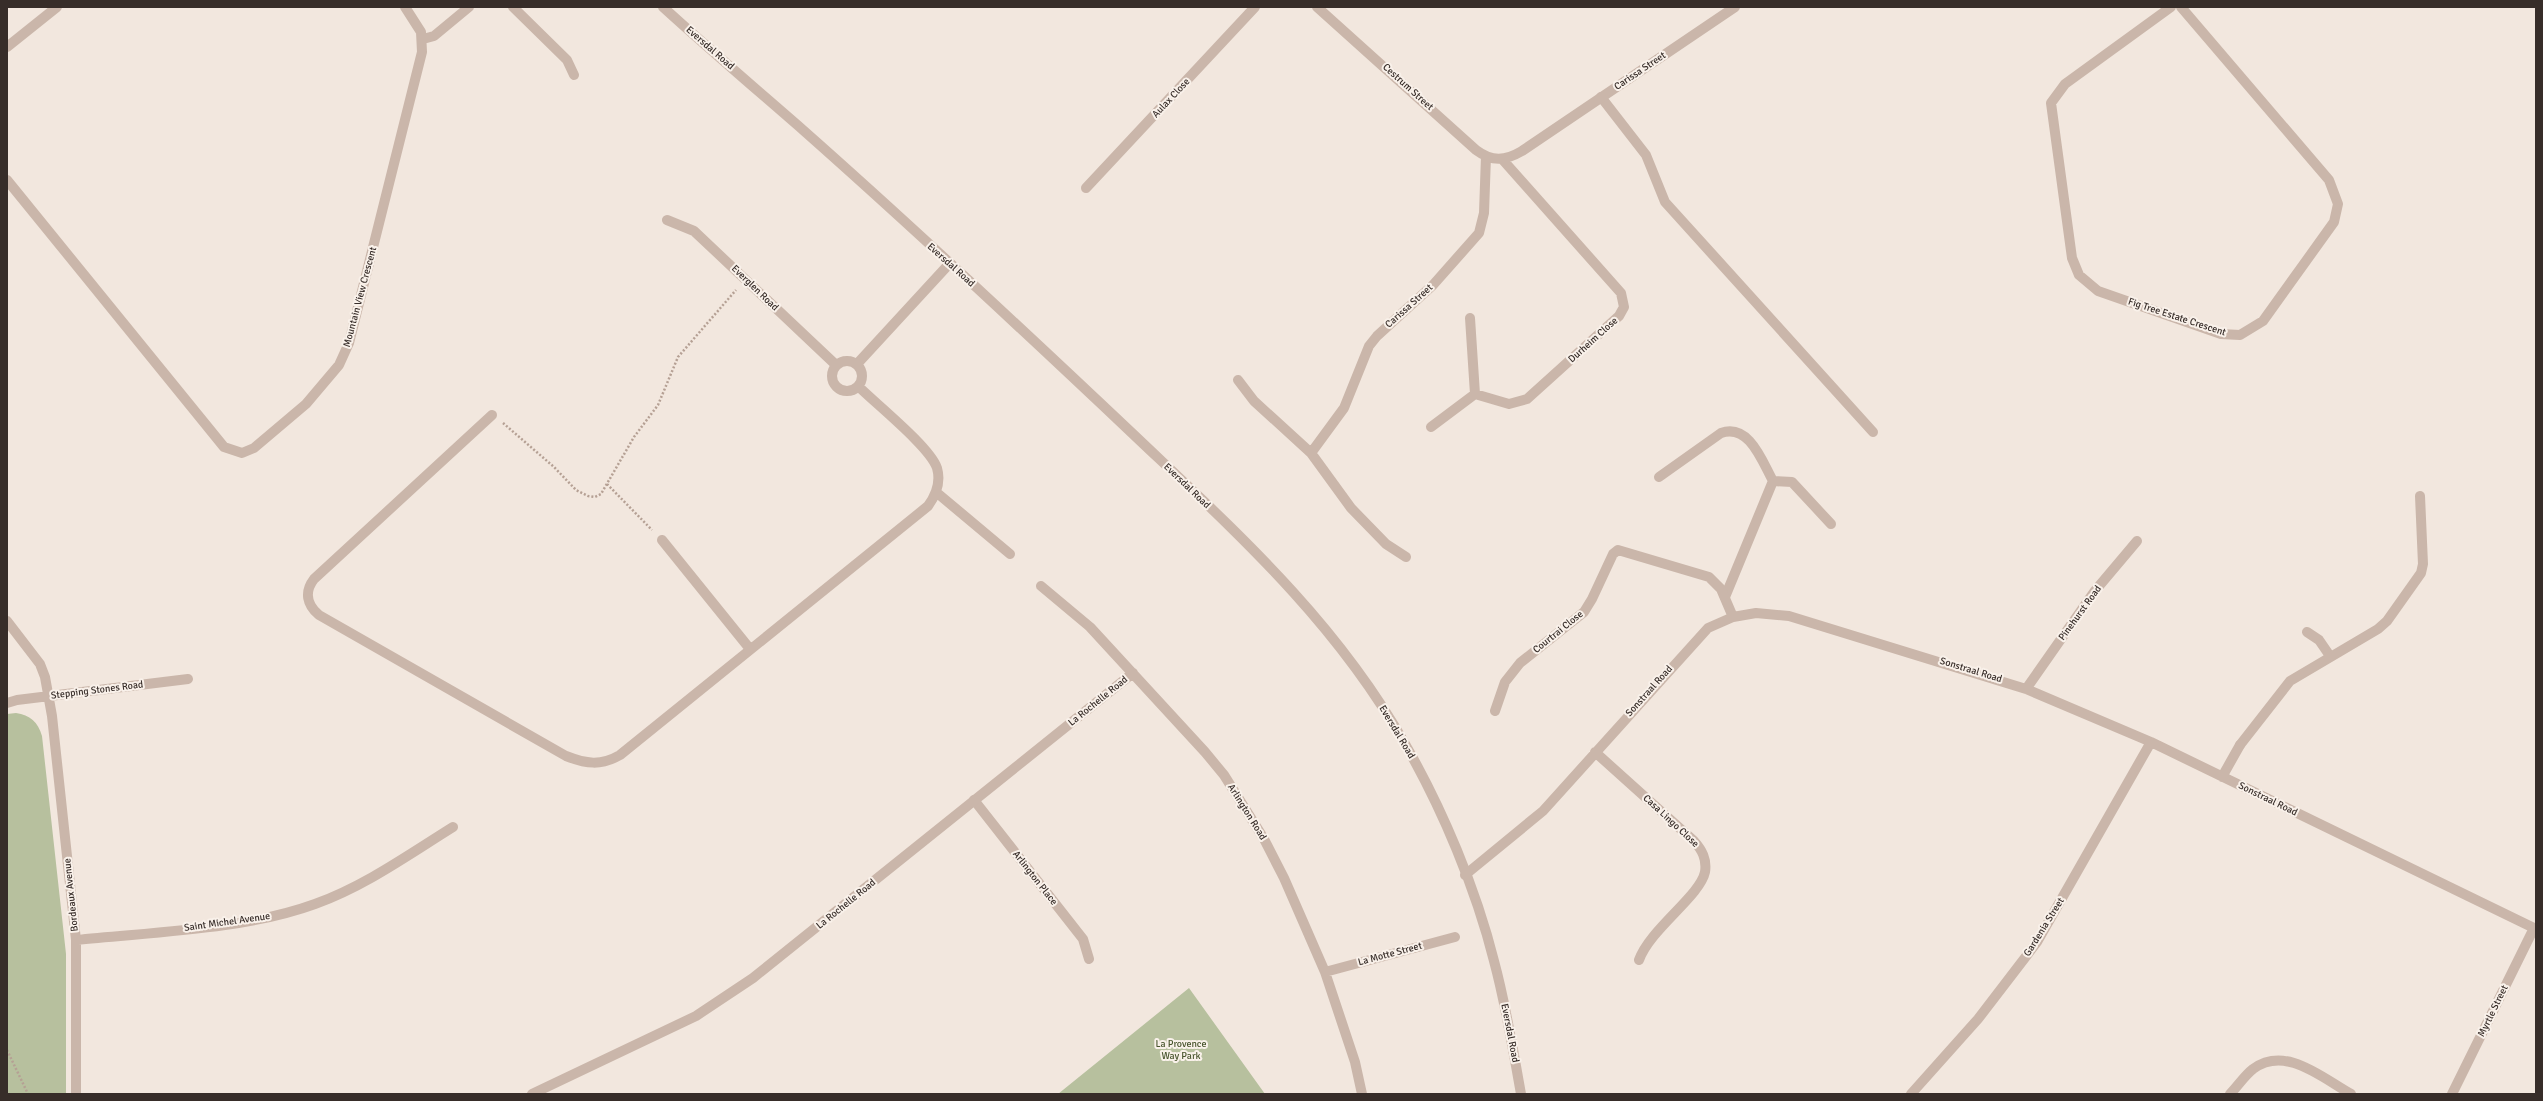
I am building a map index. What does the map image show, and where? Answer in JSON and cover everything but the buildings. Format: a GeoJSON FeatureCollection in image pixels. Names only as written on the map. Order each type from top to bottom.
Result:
{"type":"FeatureCollection","features":[{"type":"Feature","properties":{"kind":"street"},"geometry":{"type":"LineString","coordinates":[[7,47],[57,7]]}},
{"type":"Feature","properties":{"kind":"street"},"geometry":{"type":"LineString","coordinates":[[405,7],[418,25],[423,39],[434,36],[469,7]]}},
{"type":"Feature","properties":{"kind":"street"},"geometry":{"type":"LineString","coordinates":[[513,7],[568,60],[574,75]]}},
{"type":"Feature","properties":{"kind":"street","name":"Eversdal Road"},"geometry":{"type":"LineString","coordinates":[[663,7],[950,264],[1197,495],[1311,610],[1347,656],[1405,743],[1425,782],[1480,914],[1494,961],[1522,1094]]}},
{"type":"Feature","properties":{"kind":"street","name":"Aulax Close"},"geometry":{"type":"LineString","coordinates":[[1086,188],[1256,7]]}},
{"type":"Feature","properties":{"kind":"street","name":"Cestrum Street"},"geometry":{"type":"LineString","coordinates":[[1317,7],[1486,156]]}},
{"type":"Feature","properties":{"kind":"street","name":"Carissa Street"},"geometry":{"type":"LineString","coordinates":[[1502,159],[1517,154],[1735,7]]}},
{"type":"Feature","properties":{"kind":"street","name":"Fig Tree Estate Crescent"},"geometry":{"type":"LineString","coordinates":[[2171,7],[2065,84],[2051,103],[2072,258],[2079,275],[2098,291],[2220,334],[2240,335],[2263,321],[2334,222],[2338,204],[2329,180],[2181,7]]}},
{"type":"Feature","properties":{"kind":"street","name":"Mountain View Crescent"},"geometry":{"type":"LineString","coordinates":[[7,180],[224,447],[236,452],[248,451],[306,404],[332,375],[344,355],[418,68],[423,39]]}},
{"type":"Feature","properties":{"kind":"street"},"geometry":{"type":"LineString","coordinates":[[1601,97],[1646,155],[1665,202],[1873,432]]}},
{"type":"Feature","properties":{"kind":"street"},"geometry":{"type":"LineString","coordinates":[[1486,156],[1502,159]]}},
{"type":"Feature","properties":{"kind":"street","name":"Carissa Street"},"geometry":{"type":"LineString","coordinates":[[1311,453],[1344,408],[1369,346],[1377,336],[1433,285],[1479,233],[1484,213],[1486,156]]}},
{"type":"Feature","properties":{"kind":"street","name":"Durheim Close"},"geometry":{"type":"LineString","coordinates":[[1475,394],[1509,404],[1527,399],[1619,316],[1624,307],[1621,293],[1502,159]]}},
{"type":"Feature","properties":{"kind":"street","name":"Everglen Road"},"geometry":{"type":"LineString","coordinates":[[668,220],[694,231],[836,365]]}},
{"type":"Feature","properties":{"kind":"street"},"geometry":{"type":"LineString","coordinates":[[857,364],[950,264]]}},
{"type":"Feature","properties":{"kind":"street"},"geometry":{"type":"LineString","coordinates":[[1431,427],[1475,394],[1470,318]]}},
{"type":"Feature","properties":{"kind":"street"},"geometry":{"type":"LineString","coordinates":[[848,360],[857,364],[862,373],[858,386],[852,390],[845,391],[835,385],[831,375],[836,365],[848,360]]}},
{"type":"Feature","properties":{"kind":"street"},"geometry":{"type":"LineString","coordinates":[[1238,380],[1254,401],[1311,453],[1351,508],[1386,544],[1406,557]]}},
{"type":"Feature","properties":{"kind":"street"},"geometry":{"type":"LineString","coordinates":[[492,415],[314,579],[310,584],[307,596],[313,610],[566,756],[592,764],[602,763],[620,755],[928,506],[936,492],[938,470],[929,454],[858,386]]}},
{"type":"Feature","properties":{"kind":"street"},"geometry":{"type":"LineString","coordinates":[[1659,477],[1721,433],[1730,430],[1740,432],[1748,438],[1773,481]]}},
{"type":"Feature","properties":{"kind":"street"},"geometry":{"type":"LineString","coordinates":[[1773,481],[1787,480],[1797,486],[1831,524]]}},
{"type":"Feature","properties":{"kind":"street"},"geometry":{"type":"LineString","coordinates":[[1725,597],[1773,481]]}},
{"type":"Feature","properties":{"kind":"street"},"geometry":{"type":"LineString","coordinates":[[936,492],[1010,554]]}},
{"type":"Feature","properties":{"kind":"street"},"geometry":{"type":"LineString","coordinates":[[2222,777],[2240,745],[2290,681],[2330,656],[2356,643],[2387,621],[2421,573],[2423,564],[2420,496]]}},
{"type":"Feature","properties":{"kind":"street"},"geometry":{"type":"LineString","coordinates":[[662,540],[750,649]]}},
{"type":"Feature","properties":{"kind":"street","name":"Pinehurst Road"},"geometry":{"type":"LineString","coordinates":[[2026,689],[2094,592],[2137,541]]}},
{"type":"Feature","properties":{"kind":"street","name":"Courtrai Close"},"geometry":{"type":"LineString","coordinates":[[1495,711],[1505,682],[1520,663],[1584,612],[1592,600],[1613,554],[1618,550],[1709,577],[1721,589],[1733,616]]}},
{"type":"Feature","properties":{"kind":"street","name":"Arlington Road"},"geometry":{"type":"LineString","coordinates":[[1041,586],[1090,628],[1133,673],[1224,775],[1264,839],[1281,871],[1325,972],[1355,1062],[1362,1094]]}},
{"type":"Feature","properties":{"kind":"street","name":"Sonstraal Road"},"geometry":{"type":"LineString","coordinates":[[1465,875],[1534,820],[1699,636],[1715,624],[1733,616],[1756,613],[1789,616],[2026,689],[2152,742],[2535,928]]}},
{"type":"Feature","properties":{"kind":"street","name":"Bordeaux Avenue"},"geometry":{"type":"LineString","coordinates":[[7,621],[40,664],[45,677],[48,697],[76,940],[76,1094]]}},
{"type":"Feature","properties":{"kind":"street"},"geometry":{"type":"LineString","coordinates":[[2307,632],[2320,640],[2330,656]]}},
{"type":"Feature","properties":{"kind":"street","name":"La Rochelle Road"},"geometry":{"type":"LineString","coordinates":[[532,1094],[696,1016],[753,978],[1133,673]]}},
{"type":"Feature","properties":{"kind":"street","name":"Stepping Stones Road"},"geometry":{"type":"LineString","coordinates":[[7,703],[16,700],[188,679]]}},
{"type":"Feature","properties":{"kind":"street","name":"Gardenia Street"},"geometry":{"type":"LineString","coordinates":[[1911,1094],[1978,1019],[2037,942],[2152,742]]}},
{"type":"Feature","properties":{"kind":"street","name":"Casa Lingo Close"},"geometry":{"type":"LineString","coordinates":[[1595,752],[1694,841],[1704,854],[1705,873],[1697,886],[1651,937],[1639,960]]}},
{"type":"Feature","properties":{"kind":"street","name":"Arlington Place"},"geometry":{"type":"LineString","coordinates":[[974,800],[1083,939],[1089,959]]}},
{"type":"Feature","properties":{"kind":"street","name":"Saint Michel Avenue"},"geometry":{"type":"LineString","coordinates":[[76,940],[249,921],[292,911],[352,888],[453,827]]}},
{"type":"Feature","properties":{"kind":"street","name":"Myrtle Street"},"geometry":{"type":"LineString","coordinates":[[2452,1094],[2535,928]]}},
{"type":"Feature","properties":{"kind":"street","name":"La Motte Street"},"geometry":{"type":"LineString","coordinates":[[1325,972],[1455,937]]}},
{"type":"Feature","properties":{"kind":"street"},"geometry":{"type":"LineString","coordinates":[[2230,1094],[2254,1069],[2279,1060],[2302,1065],[2350,1094]]}},
{"type":"Feature","properties":{"kind":"path"},"geometry":{"type":"LineString","coordinates":[[492,415],[554,466],[576,490],[595,497],[601,494],[634,437],[658,405],[678,357],[723,303],[746,280]]}},
{"type":"Feature","properties":{"kind":"path"},"geometry":{"type":"LineString","coordinates":[[607,484],[662,540]]}},
{"type":"Feature","properties":{"kind":"path"},"geometry":{"type":"LineString","coordinates":[[7,1050],[28,1094]]}},
{"type":"Feature","properties":{"kind":"green space"},"geometry":{"type":"Polygon","coordinates":[[[16,713],[25,715],[33,720],[42,736],[66,954],[66,1094],[7,1094],[7,714],[16,713]]]}},
{"type":"Feature","properties":{"kind":"green space","name":"La Provence Way Park"},"geometry":{"type":"Polygon","coordinates":[[[1189,988],[1265,1094],[1058,1094],[1189,988]]]}}]}
